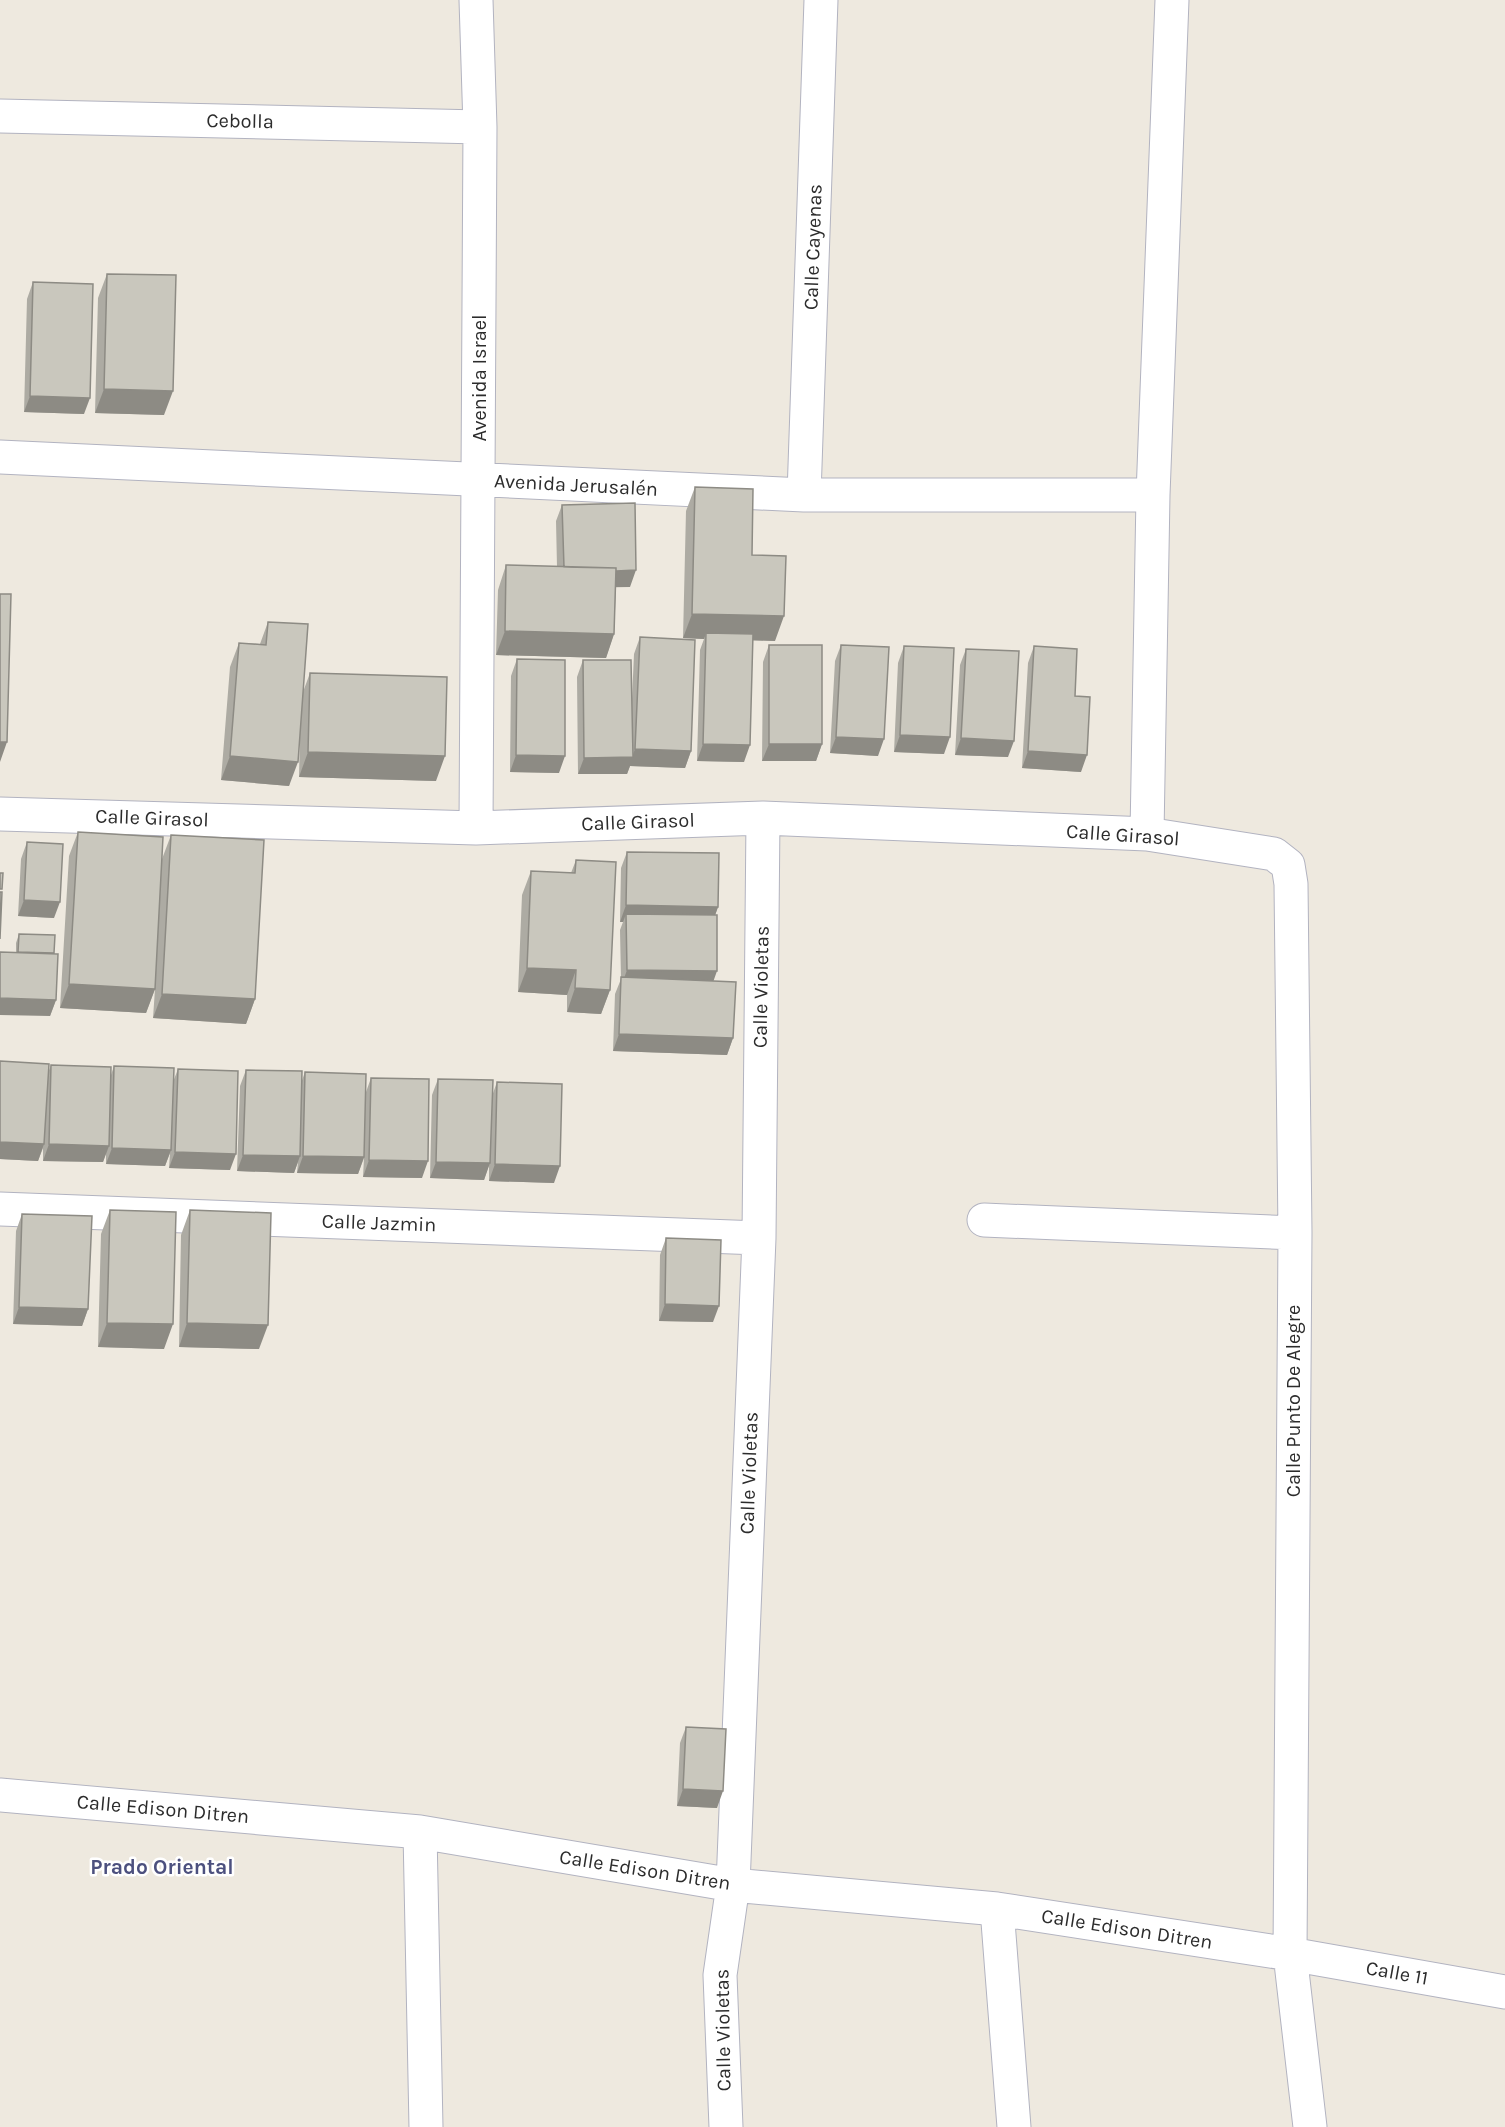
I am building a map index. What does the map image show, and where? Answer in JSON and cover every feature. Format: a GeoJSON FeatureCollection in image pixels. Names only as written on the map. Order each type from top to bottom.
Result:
{"type":"FeatureCollection","features":[{"type":"Feature","properties":{"kind":"street","name":"Avenida Israel"},"geometry":{"type":"LineString","coordinates":[[476,0],[480,126],[476,828]]}},
{"type":"Feature","properties":{"kind":"street","name":"Calle Cayenas"},"geometry":{"type":"LineString","coordinates":[[804,495],[821,0]]}},
{"type":"Feature","properties":{"kind":"street"},"geometry":{"type":"LineString","coordinates":[[1147,834],[1153,495],[1172,0]]}},
{"type":"Feature","properties":{"kind":"street","name":"Cebolla"},"geometry":{"type":"LineString","coordinates":[[0,116],[480,126]]}},
{"type":"Feature","properties":{"kind":"street","name":"Avenida Jerusalén"},"geometry":{"type":"LineString","coordinates":[[0,458],[804,495],[1153,495]]}},
{"type":"Feature","properties":{"kind":"street","name":"Calle Girasol"},"geometry":{"type":"LineString","coordinates":[[0,814],[476,828],[763,818],[1147,834],[1274,854]]}},
{"type":"Feature","properties":{"kind":"street","name":"Calle Violetas"},"geometry":{"type":"LineString","coordinates":[[726,2127],[720,1975],[733,1885],[759,1238],[763,818]]}},
{"type":"Feature","properties":{"kind":"street","name":"Calle Punto De Alegre"},"geometry":{"type":"LineString","coordinates":[[1274,854],[1288,866],[1291,885],[1295,1233],[1290,1954],[1310,2127]]}},
{"type":"Feature","properties":{"kind":"street","name":"Calle Jazmin"},"geometry":{"type":"LineString","coordinates":[[0,1209],[759,1238]]}},
{"type":"Feature","properties":{"kind":"street"},"geometry":{"type":"LineString","coordinates":[[984,1220],[1295,1233]]}},
{"type":"Feature","properties":{"kind":"street","name":"Calle Edison Ditren"},"geometry":{"type":"LineString","coordinates":[[0,1795],[420,1832],[733,1885],[997,1909],[1290,1954]]}},
{"type":"Feature","properties":{"kind":"street"},"geometry":{"type":"LineString","coordinates":[[420,1832],[426,2127]]}},
{"type":"Feature","properties":{"kind":"street"},"geometry":{"type":"LineString","coordinates":[[997,1909],[1014,2127]]}},
{"type":"Feature","properties":{"kind":"street","name":"Calle 11"},"geometry":{"type":"LineString","coordinates":[[1290,1954],[1505,1992]]}},
{"type":"Feature","properties":{"kind":"building"},"geometry":{"type":"Polygon","coordinates":[[[107,274],[176,275],[173,391],[104,389],[107,274]]]}},
{"type":"Feature","properties":{"kind":"building"},"geometry":{"type":"Polygon","coordinates":[[[33,282],[93,284],[90,398],[30,396],[33,282]]]}},
{"type":"Feature","properties":{"kind":"building"},"geometry":{"type":"Polygon","coordinates":[[[695,487],[753,489],[752,555],[786,556],[784,616],[692,614],[695,487]]]}},
{"type":"Feature","properties":{"kind":"building"},"geometry":{"type":"Polygon","coordinates":[[[635,503],[636,570],[616,571],[616,568],[564,567],[562,505],[635,503]]]}},
{"type":"Feature","properties":{"kind":"building"},"geometry":{"type":"Polygon","coordinates":[[[506,565],[616,568],[614,634],[505,631],[506,565]]]}},
{"type":"Feature","properties":{"kind":"building"},"geometry":{"type":"Polygon","coordinates":[[[0,594],[11,594],[7,742],[0,742],[0,594]]]}},
{"type":"Feature","properties":{"kind":"building"},"geometry":{"type":"Polygon","coordinates":[[[268,622],[308,624],[298,762],[230,756],[239,643],[266,645],[268,622]]]}},
{"type":"Feature","properties":{"kind":"building"},"geometry":{"type":"Polygon","coordinates":[[[706,633],[753,634],[750,745],[703,744],[706,633]]]}},
{"type":"Feature","properties":{"kind":"building"},"geometry":{"type":"Polygon","coordinates":[[[640,637],[695,640],[691,751],[635,749],[640,637]]]}},
{"type":"Feature","properties":{"kind":"building"},"geometry":{"type":"Polygon","coordinates":[[[769,645],[822,645],[822,744],[769,744],[769,645]]]}},
{"type":"Feature","properties":{"kind":"building"},"geometry":{"type":"Polygon","coordinates":[[[841,645],[889,647],[884,739],[836,737],[841,645]]]}},
{"type":"Feature","properties":{"kind":"building"},"geometry":{"type":"Polygon","coordinates":[[[904,646],[954,648],[950,737],[900,735],[904,646]]]}},
{"type":"Feature","properties":{"kind":"building"},"geometry":{"type":"Polygon","coordinates":[[[1034,646],[1077,649],[1075,696],[1090,697],[1087,755],[1028,751],[1034,646]]]}},
{"type":"Feature","properties":{"kind":"building"},"geometry":{"type":"Polygon","coordinates":[[[966,649],[1019,651],[1014,741],[961,738],[966,649]]]}},
{"type":"Feature","properties":{"kind":"building"},"geometry":{"type":"Polygon","coordinates":[[[517,659],[565,660],[565,756],[516,755],[517,659]]]}},
{"type":"Feature","properties":{"kind":"building"},"geometry":{"type":"Polygon","coordinates":[[[583,660],[631,660],[633,757],[584,758],[583,660]]]}},
{"type":"Feature","properties":{"kind":"building"},"geometry":{"type":"Polygon","coordinates":[[[310,673],[447,677],[445,756],[308,752],[310,673]]]}},
{"type":"Feature","properties":{"kind":"building"},"geometry":{"type":"Polygon","coordinates":[[[78,832],[163,837],[155,989],[69,984],[78,832]]]}},
{"type":"Feature","properties":{"kind":"building"},"geometry":{"type":"Polygon","coordinates":[[[171,835],[264,840],[255,999],[162,994],[171,835]]]}},
{"type":"Feature","properties":{"kind":"building"},"geometry":{"type":"Polygon","coordinates":[[[27,842],[63,844],[60,902],[24,900],[27,842]]]}},
{"type":"Feature","properties":{"kind":"building"},"geometry":{"type":"Polygon","coordinates":[[[627,852],[719,853],[718,907],[626,905],[627,852]]]}},
{"type":"Feature","properties":{"kind":"building"},"geometry":{"type":"Polygon","coordinates":[[[576,860],[616,862],[610,990],[575,988],[576,970],[527,968],[531,871],[575,873],[576,860]]]}},
{"type":"Feature","properties":{"kind":"building"},"geometry":{"type":"Polygon","coordinates":[[[0,873],[3,873],[2,889],[0,889],[0,873]]]}},
{"type":"Feature","properties":{"kind":"building"},"geometry":{"type":"Polygon","coordinates":[[[0,892],[2,892],[0,939],[0,892]]]}},
{"type":"Feature","properties":{"kind":"building"},"geometry":{"type":"Polygon","coordinates":[[[626,914],[717,915],[717,971],[627,970],[626,914]]]}},
{"type":"Feature","properties":{"kind":"building"},"geometry":{"type":"Polygon","coordinates":[[[19,934],[55,935],[54,953],[18,952],[19,934]]]}},
{"type":"Feature","properties":{"kind":"building"},"geometry":{"type":"Polygon","coordinates":[[[0,952],[58,954],[56,1000],[0,998],[0,952]]]}},
{"type":"Feature","properties":{"kind":"building"},"geometry":{"type":"Polygon","coordinates":[[[621,977],[736,982],[733,1038],[619,1034],[621,977]]]}},
{"type":"Feature","properties":{"kind":"building"},"geometry":{"type":"Polygon","coordinates":[[[0,1061],[49,1064],[44,1144],[0,1142],[0,1061]]]}},
{"type":"Feature","properties":{"kind":"building"},"geometry":{"type":"Polygon","coordinates":[[[51,1065],[111,1067],[109,1146],[49,1144],[51,1065]]]}},
{"type":"Feature","properties":{"kind":"building"},"geometry":{"type":"Polygon","coordinates":[[[114,1066],[174,1068],[171,1150],[112,1148],[114,1066]]]}},
{"type":"Feature","properties":{"kind":"building"},"geometry":{"type":"Polygon","coordinates":[[[178,1069],[238,1071],[236,1154],[175,1152],[178,1069]]]}},
{"type":"Feature","properties":{"kind":"building"},"geometry":{"type":"Polygon","coordinates":[[[246,1070],[302,1071],[300,1156],[243,1155],[246,1070]]]}},
{"type":"Feature","properties":{"kind":"building"},"geometry":{"type":"Polygon","coordinates":[[[305,1072],[366,1074],[364,1157],[303,1156],[305,1072]]]}},
{"type":"Feature","properties":{"kind":"building"},"geometry":{"type":"Polygon","coordinates":[[[371,1078],[429,1079],[428,1161],[369,1160],[371,1078]]]}},
{"type":"Feature","properties":{"kind":"building"},"geometry":{"type":"Polygon","coordinates":[[[438,1079],[493,1080],[490,1163],[436,1162],[438,1079]]]}},
{"type":"Feature","properties":{"kind":"building"},"geometry":{"type":"Polygon","coordinates":[[[497,1082],[562,1084],[560,1166],[495,1164],[497,1082]]]}},
{"type":"Feature","properties":{"kind":"building"},"geometry":{"type":"Polygon","coordinates":[[[110,1210],[176,1212],[173,1324],[107,1323],[110,1210]]]}},
{"type":"Feature","properties":{"kind":"building"},"geometry":{"type":"Polygon","coordinates":[[[190,1210],[271,1213],[268,1325],[187,1323],[190,1210]]]}},
{"type":"Feature","properties":{"kind":"building"},"geometry":{"type":"Polygon","coordinates":[[[22,1214],[92,1216],[88,1309],[19,1307],[22,1214]]]}},
{"type":"Feature","properties":{"kind":"building"},"geometry":{"type":"Polygon","coordinates":[[[666,1238],[721,1240],[719,1306],[665,1304],[666,1238]]]}},
{"type":"Feature","properties":{"kind":"building"},"geometry":{"type":"Polygon","coordinates":[[[686,1727],[726,1729],[723,1791],[683,1789],[686,1727]]]}},
{"type":"Feature","properties":{"kind":"district","name":"Prado Oriental"},"geometry":{"type":"Point","coordinates":[162,1867]}}]}
